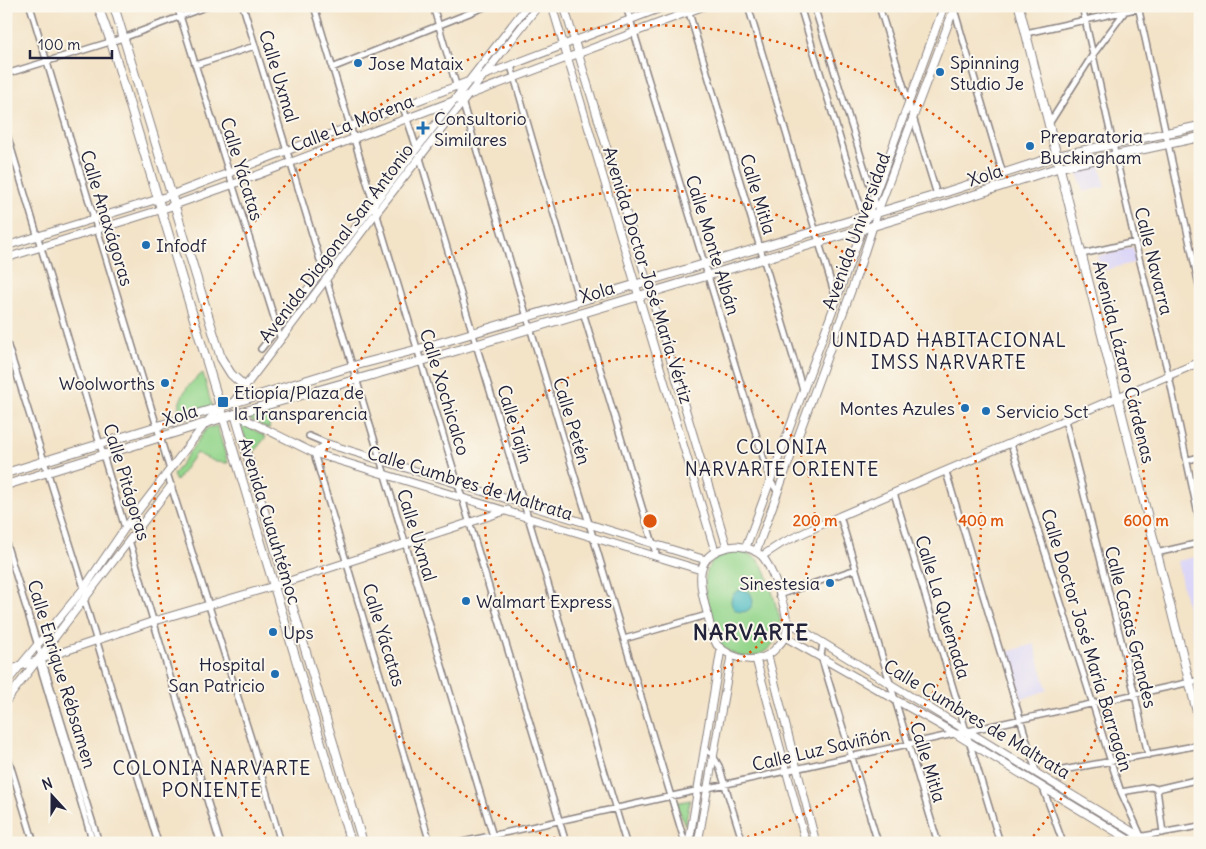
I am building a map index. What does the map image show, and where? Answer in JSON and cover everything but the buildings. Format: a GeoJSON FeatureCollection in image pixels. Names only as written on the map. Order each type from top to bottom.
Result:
{"type":"FeatureCollection","features":[{"type":"Feature","properties":{"kind":"main road","name":"Avenida Cuauhtémoc"},"geometry":{"type":"LineString","coordinates":[[98,6],[111,42],[351,843]]}},
{"type":"Feature","properties":{"kind":"main road"},"geometry":{"type":"LineString","coordinates":[[114,6],[221,358],[231,374],[245,387]]}},
{"type":"Feature","properties":{"kind":"main road","name":"Avenida Diagonal San Antonio"},"geometry":{"type":"LineString","coordinates":[[232,404],[376,213],[420,158],[467,83],[527,6]]}},
{"type":"Feature","properties":{"kind":"main road","name":"Avenida Diagonal San Antonio"},"geometry":{"type":"LineString","coordinates":[[277,329],[459,96],[469,95],[538,6]]}},
{"type":"Feature","properties":{"kind":"main road","name":"Avenida Doctor José María Vértiz"},"geometry":{"type":"LineString","coordinates":[[552,6],[562,46],[636,284],[715,551]]}},
{"type":"Feature","properties":{"kind":"main road","name":"Avenida Doctor José María Vértiz"},"geometry":{"type":"LineString","coordinates":[[564,6],[576,54],[727,547]]}},
{"type":"Feature","properties":{"kind":"main road"},"geometry":{"type":"LineString","coordinates":[[467,83],[666,6]]}},
{"type":"Feature","properties":{"kind":"main road"},"geometry":{"type":"LineString","coordinates":[[469,95],[634,32],[688,9],[704,6]]}},
{"type":"Feature","properties":{"kind":"main road","name":"Avenida Universidad"},"geometry":{"type":"LineString","coordinates":[[746,547],[848,269],[865,214],[873,198],[944,6]]}},
{"type":"Feature","properties":{"kind":"main road","name":"Avenida Lázaro Cárdenas"},"geometry":{"type":"LineString","coordinates":[[1019,6],[1200,724]]}},
{"type":"Feature","properties":{"kind":"main road","name":"Avenida Universidad"},"geometry":{"type":"LineString","coordinates":[[759,554],[776,491],[954,7]]}},
{"type":"Feature","properties":{"kind":"main road","name":"Calle La Morena"},"geometry":{"type":"LineString","coordinates":[[6,246],[171,195],[403,107],[459,96]]}},
{"type":"Feature","properties":{"kind":"main road","name":"Calle La Morena"},"geometry":{"type":"LineString","coordinates":[[6,258],[174,205],[407,118],[459,96]]}},
{"type":"Feature","properties":{"kind":"main road","name":"Xola"},"geometry":{"type":"LineString","coordinates":[[6,473],[352,366],[419,349],[865,214],[937,195],[1058,156],[1200,126]]}},
{"type":"Feature","properties":{"kind":"main road","name":"Xola"},"geometry":{"type":"LineString","coordinates":[[6,485],[235,414],[476,345],[1060,167],[1168,144],[1199,140]]}},
{"type":"Feature","properties":{"kind":"main road"},"geometry":{"type":"LineString","coordinates":[[848,269],[858,272]]}},
{"type":"Feature","properties":{"kind":"main road"},"geometry":{"type":"LineString","coordinates":[[759,554],[840,516],[1200,362]]}},
{"type":"Feature","properties":{"kind":"main road"},"geometry":{"type":"LineString","coordinates":[[6,684],[84,588],[168,472],[205,424],[220,408]]}},
{"type":"Feature","properties":{"kind":"main road","name":"Avenida Cuauhtémoc"},"geometry":{"type":"LineString","coordinates":[[235,414],[363,843]]}},
{"type":"Feature","properties":{"kind":"main road","name":"Calle Cumbres de Maltrata"},"geometry":{"type":"LineString","coordinates":[[235,414],[314,453],[508,510],[701,570]]}},
{"type":"Feature","properties":{"kind":"main road"},"geometry":{"type":"LineString","coordinates":[[790,425],[799,430]]}},
{"type":"Feature","properties":{"kind":"main road"},"geometry":{"type":"LineString","coordinates":[[314,453],[328,444]]}},
{"type":"Feature","properties":{"kind":"main road","name":"Calle Cumbres de Maltrata"},"geometry":{"type":"LineString","coordinates":[[328,444],[706,560]]}},
{"type":"Feature","properties":{"kind":"main road"},"geometry":{"type":"LineString","coordinates":[[6,701],[172,486]]}},
{"type":"Feature","properties":{"kind":"main road"},"geometry":{"type":"LineString","coordinates":[[6,671],[41,657],[274,586],[508,510]]}},
{"type":"Feature","properties":{"kind":"main road","name":"Calle Pitágoras"},"geometry":{"type":"LineString","coordinates":[[126,528],[129,540]]}},
{"type":"Feature","properties":{"kind":"main road"},"geometry":{"type":"LineString","coordinates":[[727,547],[746,547],[759,554],[769,568],[787,621],[785,637],[768,656],[741,660],[731,656],[715,642],[701,590],[701,570],[706,560],[715,551],[727,547]]}},
{"type":"Feature","properties":{"kind":"main road","name":"Calle Cumbres de Maltrata"},"geometry":{"type":"LineString","coordinates":[[787,621],[1036,771],[1141,839],[1151,843]]}},
{"type":"Feature","properties":{"kind":"main road","name":"Calle Cumbres de Maltrata"},"geometry":{"type":"LineString","coordinates":[[785,637],[822,656],[954,733],[1130,841]]}},
{"type":"Feature","properties":{"kind":"main road"},"geometry":{"type":"LineString","coordinates":[[689,843],[721,649]]}},
{"type":"Feature","properties":{"kind":"main road"},"geometry":{"type":"LineString","coordinates":[[698,843],[712,754],[731,656]]}},
{"type":"Feature","properties":{"kind":"main road"},"geometry":{"type":"LineString","coordinates":[[768,656],[816,843]]}},
{"type":"Feature","properties":{"kind":"main road"},"geometry":{"type":"LineString","coordinates":[[756,659],[806,843]]}},
{"type":"Feature","properties":{"kind":"street","name":"Calle Anaxágoras"},"geometry":{"type":"LineString","coordinates":[[30,6],[96,231],[157,426],[172,486],[209,606]]}},
{"type":"Feature","properties":{"kind":"street","name":"Calle Yácatas"},"geometry":{"type":"LineString","coordinates":[[177,6],[227,173],[281,340]]}},
{"type":"Feature","properties":{"kind":"street"},"geometry":{"type":"LineString","coordinates":[[6,74],[123,38],[208,6]]}},
{"type":"Feature","properties":{"kind":"street","name":"Calle Uxmal"},"geometry":{"type":"LineString","coordinates":[[243,6],[495,843]]}},
{"type":"Feature","properties":{"kind":"street","name":"Calle Xochicalco"},"geometry":{"type":"LineString","coordinates":[[314,6],[419,349],[566,843]]}},
{"type":"Feature","properties":{"kind":"street","name":"Calle Petén"},"geometry":{"type":"LineString","coordinates":[[433,6],[685,843]]}},
{"type":"Feature","properties":{"kind":"street"},"geometry":{"type":"LineString","coordinates":[[332,68],[487,6]]}},
{"type":"Feature","properties":{"kind":"street","name":"Calle Monte Albán"},"geometry":{"type":"LineString","coordinates":[[626,6],[770,480],[776,491]]}},
{"type":"Feature","properties":{"kind":"street"},"geometry":{"type":"LineString","coordinates":[[748,6],[836,300]]}},
{"type":"Feature","properties":{"kind":"street"},"geometry":{"type":"LineString","coordinates":[[800,6],[865,214]]}},
{"type":"Feature","properties":{"kind":"street"},"geometry":{"type":"LineString","coordinates":[[814,6],[878,211]]}},
{"type":"Feature","properties":{"kind":"street"},"geometry":{"type":"LineString","coordinates":[[879,6],[937,195]]}},
{"type":"Feature","properties":{"kind":"street","name":"Calle Navarra"},"geometry":{"type":"LineString","coordinates":[[1082,6],[1114,155],[1169,375],[1200,524]]}},
{"type":"Feature","properties":{"kind":"street"},"geometry":{"type":"LineString","coordinates":[[1026,33],[1127,9],[1149,6]]}},
{"type":"Feature","properties":{"kind":"street"},"geometry":{"type":"LineString","coordinates":[[954,7],[1003,174]]}},
{"type":"Feature","properties":{"kind":"street"},"geometry":{"type":"LineString","coordinates":[[1139,7],[1200,290]]}},
{"type":"Feature","properties":{"kind":"street","name":"Calle Mitla"},"geometry":{"type":"LineString","coordinates":[[688,9],[803,390]]}},
{"type":"Feature","properties":{"kind":"street"},"geometry":{"type":"LineString","coordinates":[[1049,124],[1092,56],[1127,9]]}},
{"type":"Feature","properties":{"kind":"street"},"geometry":{"type":"LineString","coordinates":[[195,65],[255,46]]}},
{"type":"Feature","properties":{"kind":"street"},"geometry":{"type":"LineString","coordinates":[[511,66],[579,301]]}},
{"type":"Feature","properties":{"kind":"street"},"geometry":{"type":"LineString","coordinates":[[403,107],[417,149]]}},
{"type":"Feature","properties":{"kind":"street","name":"Calle Pitágoras"},"geometry":{"type":"LineString","coordinates":[[6,131],[36,236],[126,528]]}},
{"type":"Feature","properties":{"kind":"street","name":"Calle Tajín"},"geometry":{"type":"LineString","coordinates":[[420,158],[626,843]]}},
{"type":"Feature","properties":{"kind":"street"},"geometry":{"type":"LineString","coordinates":[[1082,254],[1135,242]]}},
{"type":"Feature","properties":{"kind":"street"},"geometry":{"type":"LineString","coordinates":[[583,312],[657,557]]}},
{"type":"Feature","properties":{"kind":"street","name":"Avenida Diagonal San Antonio"},"geometry":{"type":"LineString","coordinates":[[261,349],[277,329]]}},
{"type":"Feature","properties":{"kind":"street"},"geometry":{"type":"LineString","coordinates":[[6,340],[84,588]]}},
{"type":"Feature","properties":{"kind":"street","name":"Calle Casas Grandes"},"geometry":{"type":"LineString","coordinates":[[1065,420],[1135,695],[1148,755]]}},
{"type":"Feature","properties":{"kind":"street","name":"Calle Cumbres de Maltrata"},"geometry":{"type":"LineString","coordinates":[[309,436],[328,444]]}},
{"type":"Feature","properties":{"kind":"street","name":"Calle Doctor José María Barragán"},"geometry":{"type":"LineString","coordinates":[[1011,444],[1111,762],[1121,792],[1141,839]]}},
{"type":"Feature","properties":{"kind":"street","name":"Calle Yácatas"},"geometry":{"type":"LineString","coordinates":[[314,453],[430,843]]}},
{"type":"Feature","properties":{"kind":"street"},"geometry":{"type":"LineString","coordinates":[[1188,460],[1200,457]]}},
{"type":"Feature","properties":{"kind":"street"},"geometry":{"type":"LineString","coordinates":[[946,472],[1036,771]]}},
{"type":"Feature","properties":{"kind":"street","name":"Calle La Quemada"},"geometry":{"type":"LineString","coordinates":[[894,494],[1000,843]]}},
{"type":"Feature","properties":{"kind":"street","name":"Calle Mitla"},"geometry":{"type":"LineString","coordinates":[[840,516],[938,843]]}},
{"type":"Feature","properties":{"kind":"street","name":"Calle Pitágoras"},"geometry":{"type":"LineString","coordinates":[[129,540],[220,843]]}},
{"type":"Feature","properties":{"kind":"street","name":"Calle Enrique Rébsamen"},"geometry":{"type":"LineString","coordinates":[[6,543],[38,644],[93,843]]}},
{"type":"Feature","properties":{"kind":"street"},"geometry":{"type":"LineString","coordinates":[[1156,553],[1200,543]]}},
{"type":"Feature","properties":{"kind":"street"},"geometry":{"type":"LineString","coordinates":[[779,595],[856,569]]}},
{"type":"Feature","properties":{"kind":"street"},"geometry":{"type":"LineString","coordinates":[[84,599],[158,843]]}},
{"type":"Feature","properties":{"kind":"street"},"geometry":{"type":"LineString","coordinates":[[209,606],[281,843]]}},
{"type":"Feature","properties":{"kind":"street"},"geometry":{"type":"LineString","coordinates":[[624,639],[708,615]]}},
{"type":"Feature","properties":{"kind":"street"},"geometry":{"type":"LineString","coordinates":[[823,643],[822,656],[878,843]]}},
{"type":"Feature","properties":{"kind":"street","name":"Calle Enrique Rébsamen"},"geometry":{"type":"LineString","coordinates":[[41,657],[99,843]]}},
{"type":"Feature","properties":{"kind":"street","name":"Calle Luz Saviñón"},"geometry":{"type":"LineString","coordinates":[[458,843],[1200,680]]}},
{"type":"Feature","properties":{"kind":"street"},"geometry":{"type":"LineString","coordinates":[[1063,770],[1200,745]]}},
{"type":"Feature","properties":{"kind":"street"},"geometry":{"type":"LineString","coordinates":[[704,749],[712,754],[725,784],[743,843]]}},
{"type":"Feature","properties":{"kind":"street"},"geometry":{"type":"LineString","coordinates":[[6,751],[34,843]]}},
{"type":"Feature","properties":{"kind":"street"},"geometry":{"type":"LineString","coordinates":[[1121,792],[1151,786],[1156,789],[1200,779]]}},
{"type":"Feature","properties":{"kind":"street"},"geometry":{"type":"LineString","coordinates":[[1043,788],[1063,843]]}},
{"type":"Feature","properties":{"kind":"street"},"geometry":{"type":"LineString","coordinates":[[1156,789],[1163,833]]}},
{"type":"Feature","properties":{"kind":"street"},"geometry":{"type":"LineString","coordinates":[[1104,843],[1130,841],[1200,826]]}},
{"type":"Feature","properties":{"kind":"shaded area"},"geometry":{"type":"Polygon","coordinates":[[[1100,165],[1105,187],[1083,192],[1077,169],[1100,165]]]}},
{"type":"Feature","properties":{"kind":"shaded area"},"geometry":{"type":"Polygon","coordinates":[[[1133,247],[1137,262],[1101,271],[1097,256],[1133,247]]]}},
{"type":"Feature","properties":{"kind":"shaded area"},"geometry":{"type":"Polygon","coordinates":[[[1200,556],[1200,643],[1195,644],[1177,561],[1200,556]]]}},
{"type":"Feature","properties":{"kind":"shaded area"},"geometry":{"type":"Polygon","coordinates":[[[1034,644],[1047,690],[1022,699],[1007,652],[1034,644]]]}},
{"type":"Feature","properties":{"kind":"green space"},"geometry":{"type":"Polygon","coordinates":[[[203,373],[212,407],[177,417],[184,392],[203,373]]]}},
{"type":"Feature","properties":{"kind":"green space"},"geometry":{"type":"Polygon","coordinates":[[[271,411],[269,429],[247,418],[271,411]]]}},
{"type":"Feature","properties":{"kind":"green space"},"geometry":{"type":"Polygon","coordinates":[[[240,422],[266,437],[251,455],[240,422]]]}},
{"type":"Feature","properties":{"kind":"green space"},"geometry":{"type":"Polygon","coordinates":[[[217,426],[228,463],[216,462],[196,453],[176,481],[173,475],[207,428],[217,426]]]}},
{"type":"Feature","properties":{"kind":"green space"},"geometry":{"type":"Polygon","coordinates":[[[730,550],[742,551],[751,555],[763,566],[780,619],[780,628],[771,647],[763,653],[754,656],[736,655],[727,650],[719,642],[712,621],[706,590],[706,575],[711,563],[722,553],[730,550]]]}},
{"type":"Feature","properties":{"kind":"green space"},"geometry":{"type":"Polygon","coordinates":[[[690,800],[685,825],[676,803],[690,800]]]}},
{"type":"Feature","properties":{"kind":"water"},"geometry":{"type":"Polygon","coordinates":[[[742,590],[750,593],[753,601],[750,609],[742,612],[734,609],[731,601],[734,593],[742,590]]]}},
{"type":"Feature","properties":{"kind":"place","name":"Jose Mataix"},"geometry":{"type":"Point","coordinates":[358,63]}},
{"type":"Feature","properties":{"kind":"place","name":"Spinning Studio Je"},"geometry":{"type":"Point","coordinates":[940,72]}},
{"type":"Feature","properties":{"kind":"place","name":"Consultorio Similares"},"geometry":{"type":"Point","coordinates":[423,128]}},
{"type":"Feature","properties":{"kind":"place","name":"Preparatoria Buckingham"},"geometry":{"type":"Point","coordinates":[1030,146]}},
{"type":"Feature","properties":{"kind":"place","name":"Infodf"},"geometry":{"type":"Point","coordinates":[146,245]}},
{"type":"Feature","properties":{"kind":"place","name":"Woolworths"},"geometry":{"type":"Point","coordinates":[165,383]}},
{"type":"Feature","properties":{"kind":"place","name":"Etiopía/Plaza de la Transparencia"},"geometry":{"type":"Point","coordinates":[223,402]}},
{"type":"Feature","properties":{"kind":"place","name":"Montes Azules"},"geometry":{"type":"Point","coordinates":[965,408]}},
{"type":"Feature","properties":{"kind":"place","name":"Servicio Sct"},"geometry":{"type":"Point","coordinates":[986,411]}},
{"type":"Feature","properties":{"kind":"place","name":"Sinestesia"},"geometry":{"type":"Point","coordinates":[830,583]}},
{"type":"Feature","properties":{"kind":"place","name":"Walmart Express"},"geometry":{"type":"Point","coordinates":[466,601]}},
{"type":"Feature","properties":{"kind":"place","name":"Ups"},"geometry":{"type":"Point","coordinates":[273,632]}},
{"type":"Feature","properties":{"kind":"place","name":"Hospital San Patricio"},"geometry":{"type":"Point","coordinates":[275,674]}},
{"type":"Feature","properties":{"kind":"district","name":"UNIDAD HABITACIONAL IMSS NARVARTE"},"geometry":{"type":"Point","coordinates":[949,351]}},
{"type":"Feature","properties":{"kind":"district","name":"COLONIA NARVARTE ORIENTE"},"geometry":{"type":"Point","coordinates":[782,458]}},
{"type":"Feature","properties":{"kind":"district","name":"NARVARTE"},"geometry":{"type":"Point","coordinates":[751,632]}},
{"type":"Feature","properties":{"kind":"district","name":"COLONIA NARVARTE PONIENTE"},"geometry":{"type":"Point","coordinates":[212,779]}}]}
